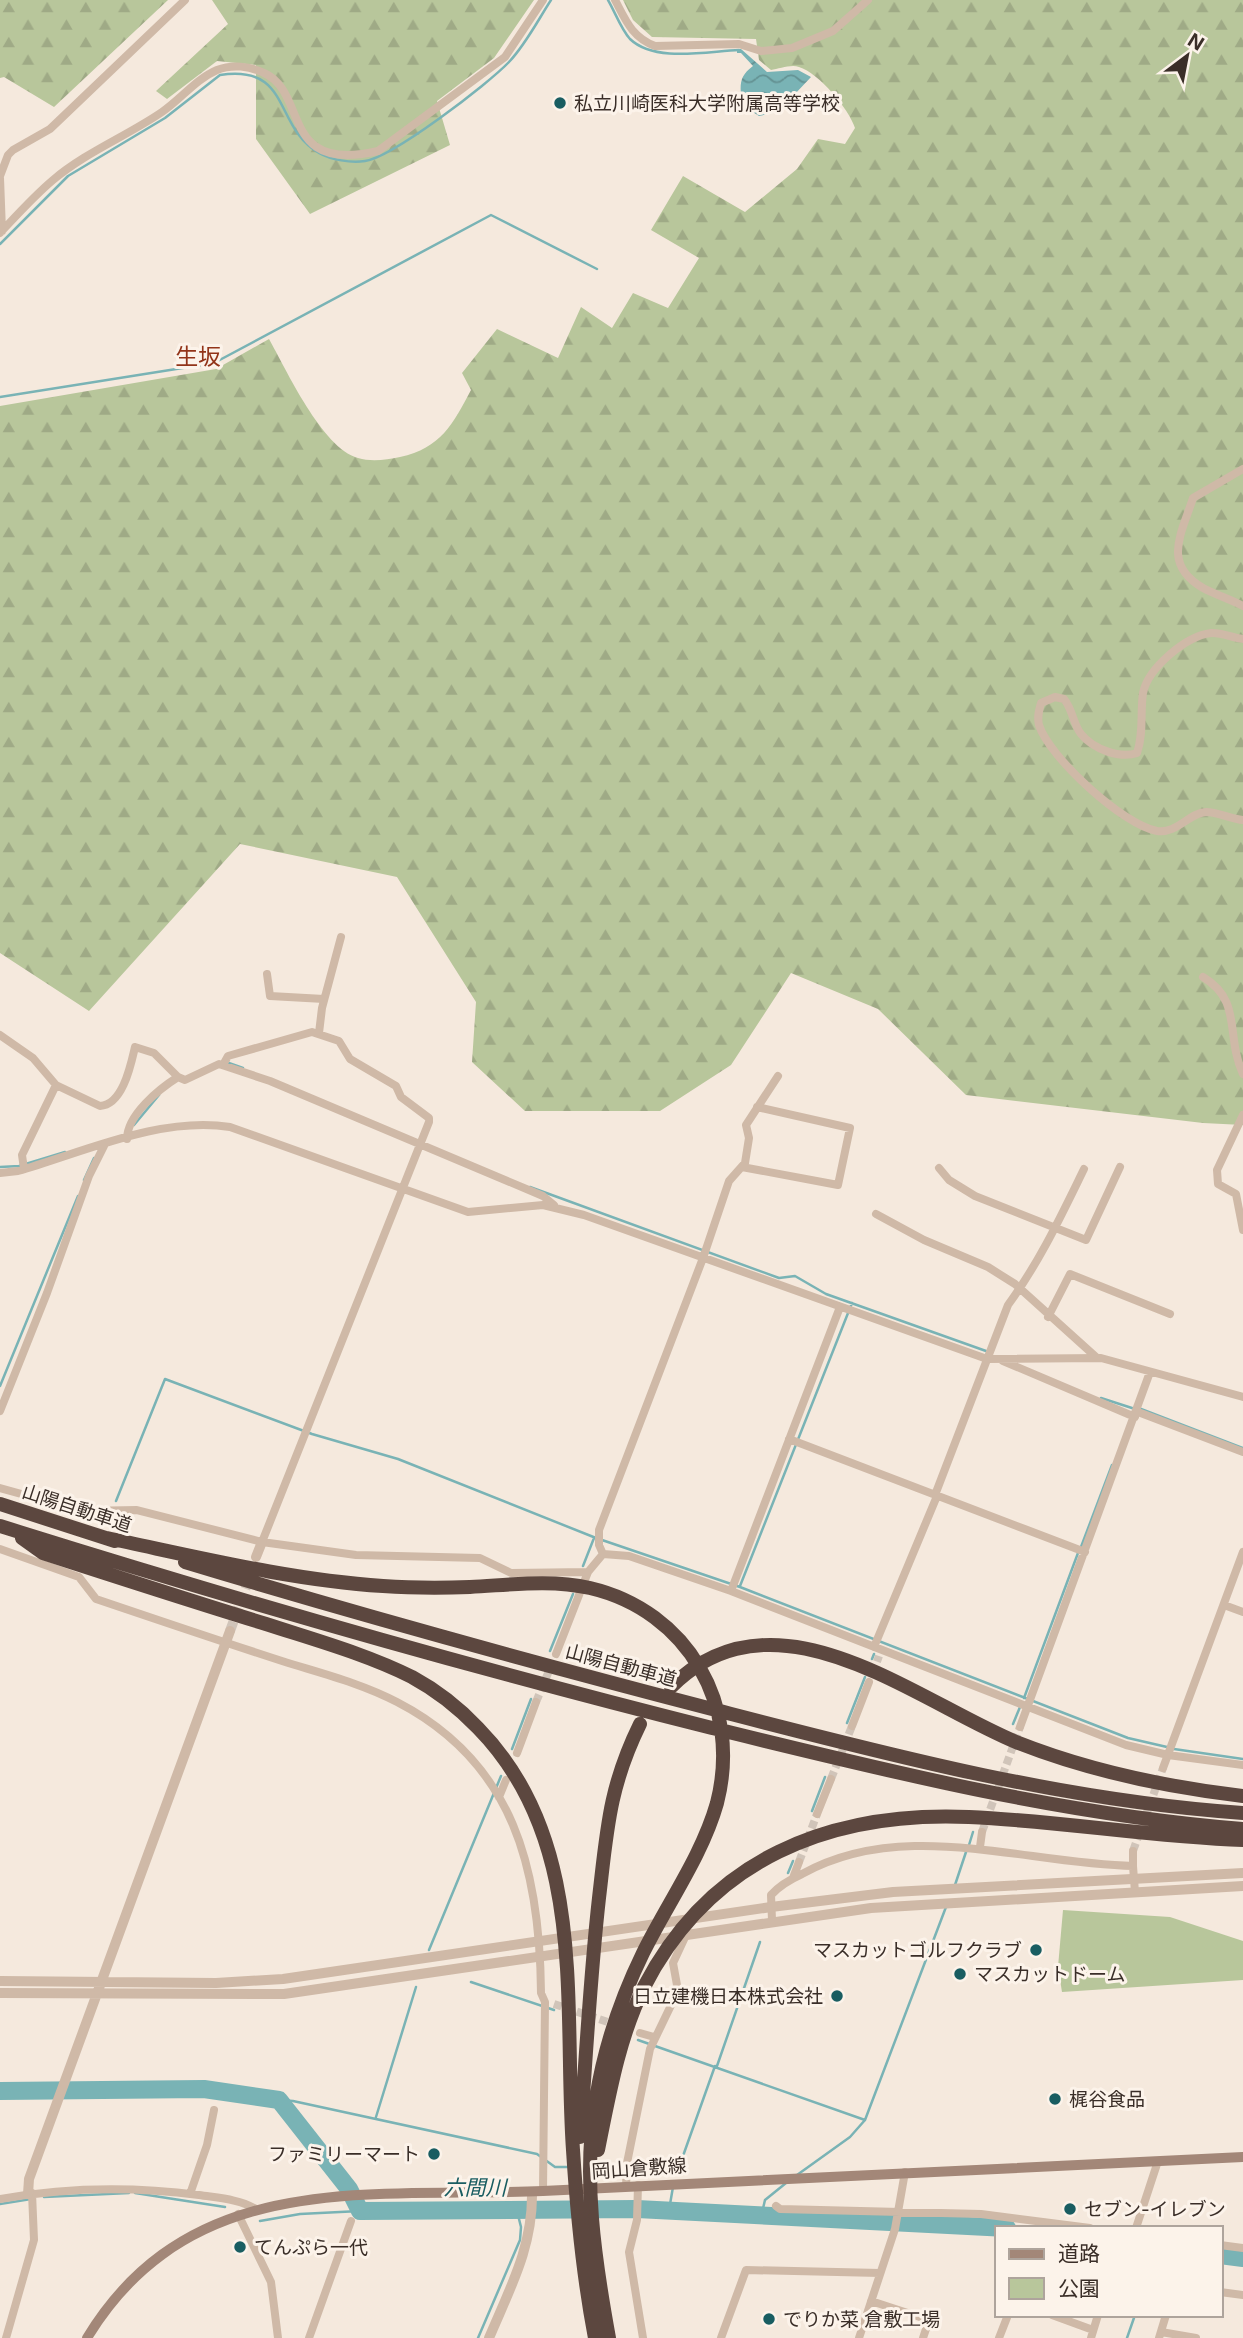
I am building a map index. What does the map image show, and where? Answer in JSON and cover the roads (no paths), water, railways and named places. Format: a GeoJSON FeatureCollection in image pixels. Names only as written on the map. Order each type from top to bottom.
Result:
{"type":"FeatureCollection","features":[{"type":"Feature","properties":{"kind":"highway","name":"山陽自動車道"},"geometry":{"type":"LineString","coordinates":[[0,1504],[344,1611],[848,1744],[1071,1791],[1243,1813]]}},
{"type":"Feature","properties":{"kind":"highway","name":"山陽自動車道"},"geometry":{"type":"LineString","coordinates":[[5,1527],[98,1564],[622,1705],[881,1770],[1051,1804],[1243,1829]]}},
{"type":"Feature","properties":{"kind":"highway"},"geometry":{"type":"LineString","coordinates":[[107,1538],[306,1579],[385,1586],[465,1587],[551,1582],[589,1588],[621,1597],[648,1612],[681,1640],[694,1656],[714,1694],[723,1735],[717,1802],[696,1851],[633,1975],[610,2041],[596,2099],[590,2150],[592,2175]]}},
{"type":"Feature","properties":{"kind":"highway"},"geometry":{"type":"LineString","coordinates":[[98,1564],[359,1655],[414,1679],[441,1696],[495,1746],[519,1779],[548,1847],[565,1925],[576,2177],[610,2338]]}},
{"type":"Feature","properties":{"kind":"highway"},"geometry":{"type":"LineString","coordinates":[[671,1687],[727,1653],[777,1644],[808,1647],[841,1656],[975,1723],[1051,1754],[1147,1781],[1243,1796]]}},
{"type":"Feature","properties":{"kind":"highway"},"geometry":{"type":"LineString","coordinates":[[576,2177],[592,1960],[614,1787],[640,1724]]}},
{"type":"Feature","properties":{"kind":"highway"},"geometry":{"type":"LineString","coordinates":[[595,2338],[587,2226],[592,2175],[622,2047],[644,1988],[670,1944],[692,1916],[738,1874],[775,1851],[841,1828],[926,1817],[1009,1820],[1194,1838],[1243,1840]]}},
{"type":"Feature","properties":{"kind":"main road","name":"岡山倉敷線"},"geometry":{"type":"LineString","coordinates":[[87,2338],[118,2295],[155,2258],[202,2230],[238,2214],[309,2200],[536,2194],[785,2177],[1243,2157]]}},
{"type":"Feature","properties":{"kind":"street"},"geometry":{"type":"LineString","coordinates":[[1,232],[0,177],[8,155],[50,129],[185,0]]}},
{"type":"Feature","properties":{"kind":"street"},"geometry":{"type":"LineString","coordinates":[[1,232],[53,180],[100,148],[162,112],[219,69],[243,67],[273,78],[280,86],[302,132],[321,148],[343,154],[377,151],[505,57],[543,0]]}},
{"type":"Feature","properties":{"kind":"street"},"geometry":{"type":"LineString","coordinates":[[615,0],[629,28],[644,41],[655,46],[739,44],[761,51],[809,43],[833,31],[867,0]]}},
{"type":"Feature","properties":{"kind":"street"},"geometry":{"type":"LineString","coordinates":[[1243,469],[1193,498],[1177,549],[1178,566],[1184,575],[1204,589],[1243,606]]}},
{"type":"Feature","properties":{"kind":"street"},"geometry":{"type":"LineString","coordinates":[[1243,639],[1215,632],[1199,635],[1181,646],[1157,669],[1143,691],[1140,744],[1137,753],[1129,756],[1112,753],[1081,734],[1071,708],[1064,699],[1048,699],[1041,704],[1038,713],[1039,724],[1058,753],[1078,776],[1137,824],[1158,831],[1167,830],[1209,812],[1243,820]]}},
{"type":"Feature","properties":{"kind":"street"},"geometry":{"type":"LineString","coordinates":[[319,1033],[324,999],[341,937]]}},
{"type":"Feature","properties":{"kind":"street"},"geometry":{"type":"LineString","coordinates":[[267,974],[270,996],[324,999]]}},
{"type":"Feature","properties":{"kind":"street"},"geometry":{"type":"LineString","coordinates":[[1203,977],[1222,986],[1233,1007],[1236,1047],[1243,1074]]}},
{"type":"Feature","properties":{"kind":"street"},"geometry":{"type":"LineString","coordinates":[[127,1139],[131,1122],[163,1086],[223,1063],[228,1056],[313,1032],[339,1041],[350,1059],[396,1086],[401,1097],[429,1118],[422,1144],[257,1557]]}},
{"type":"Feature","properties":{"kind":"street"},"geometry":{"type":"LineString","coordinates":[[0,1035],[24,1050],[56,1084],[92,1102],[107,1106],[125,1085],[135,1047],[154,1053],[180,1078]]}},
{"type":"Feature","properties":{"kind":"street"},"geometry":{"type":"LineString","coordinates":[[223,1063],[422,1144],[542,1196],[556,1207]]}},
{"type":"Feature","properties":{"kind":"street"},"geometry":{"type":"LineString","coordinates":[[603,1554],[599,1530],[705,1254],[729,1181],[742,1167],[749,1138],[746,1125],[778,1076]]}},
{"type":"Feature","properties":{"kind":"street"},"geometry":{"type":"LineString","coordinates":[[24,1166],[22,1155],[56,1084]]}},
{"type":"Feature","properties":{"kind":"street"},"geometry":{"type":"LineString","coordinates":[[742,1167],[838,1185],[850,1128],[757,1107]]}},
{"type":"Feature","properties":{"kind":"street"},"geometry":{"type":"LineString","coordinates":[[1243,1115],[1217,1170],[1218,1185],[1236,1194],[1243,1230]]}},
{"type":"Feature","properties":{"kind":"street"},"geometry":{"type":"LineString","coordinates":[[0,1172],[190,1124],[230,1127],[402,1191],[468,1212],[543,1205],[556,1207],[705,1254],[845,1309],[987,1359],[1096,1357],[1243,1397]]}},
{"type":"Feature","properties":{"kind":"street"},"geometry":{"type":"LineString","coordinates":[[0,1411],[3,1390],[47,1293],[89,1176],[104,1146]]}},
{"type":"Feature","properties":{"kind":"street"},"geometry":{"type":"LineString","coordinates":[[939,1168],[949,1180],[975,1196],[1086,1240],[1120,1167]]}},
{"type":"Feature","properties":{"kind":"street"},"geometry":{"type":"LineString","coordinates":[[878,1647],[1008,1305],[1057,1229],[1084,1169]]}},
{"type":"Feature","properties":{"kind":"street"},"geometry":{"type":"LineString","coordinates":[[876,1214],[924,1240],[988,1266],[1019,1289],[1096,1357]]}},
{"type":"Feature","properties":{"kind":"street"},"geometry":{"type":"LineString","coordinates":[[1048,1317],[1070,1274],[1170,1314]]}},
{"type":"Feature","properties":{"kind":"street"},"geometry":{"type":"LineString","coordinates":[[733,1587],[845,1309]]}},
{"type":"Feature","properties":{"kind":"street"},"geometry":{"type":"LineString","coordinates":[[1002,1360],[1243,1452]]}},
{"type":"Feature","properties":{"kind":"street"},"geometry":{"type":"LineString","coordinates":[[1020,1727],[1025,1703],[1150,1372]]}},
{"type":"Feature","properties":{"kind":"street"},"geometry":{"type":"LineString","coordinates":[[793,1440],[1081,1551]]}},
{"type":"Feature","properties":{"kind":"street"},"geometry":{"type":"LineString","coordinates":[[0,1488],[83,1511],[137,1510],[262,1542],[356,1555],[480,1558],[511,1573],[588,1572]]}},
{"type":"Feature","properties":{"kind":"street"},"geometry":{"type":"LineString","coordinates":[[0,1549],[79,1577],[96,1600],[365,1688],[398,1702],[435,1725],[455,1743],[496,1793],[520,1838],[530,1868],[548,2001],[545,2011],[544,2164],[525,2254],[489,2338]]}},
{"type":"Feature","properties":{"kind":"street"},"geometry":{"type":"LineString","coordinates":[[1163,1769],[1243,1552]]}},
{"type":"Feature","properties":{"kind":"street"},"geometry":{"type":"LineString","coordinates":[[603,1554],[629,1556],[733,1587],[1126,1745],[1243,1765]]}},
{"type":"Feature","properties":{"kind":"street"},"geometry":{"type":"LineString","coordinates":[[556,1654],[588,1572],[603,1554]]}},
{"type":"Feature","properties":{"kind":"street"},"geometry":{"type":"LineString","coordinates":[[1224,1605],[1243,1612]]}},
{"type":"Feature","properties":{"kind":"street"},"geometry":{"type":"LineString","coordinates":[[6,2338],[34,2240],[29,2179],[230,1631]]}},
{"type":"Feature","properties":{"kind":"street"},"geometry":{"type":"LineString","coordinates":[[852,1726],[869,1682]]}},
{"type":"Feature","properties":{"kind":"street"},"geometry":{"type":"LineString","coordinates":[[517,1753],[536,1702]]}},
{"type":"Feature","properties":{"kind":"street"},"geometry":{"type":"LineString","coordinates":[[817,1814],[831,1779]]}},
{"type":"Feature","properties":{"kind":"street"},"geometry":{"type":"LineString","coordinates":[[496,1793],[506,1780]]}},
{"type":"Feature","properties":{"kind":"street"},"geometry":{"type":"LineString","coordinates":[[972,1847],[982,1832]]}},
{"type":"Feature","properties":{"kind":"street"},"geometry":{"type":"LineString","coordinates":[[772,1920],[773,1892],[793,1878],[847,1854],[882,1849],[972,1847],[1133,1866]]}},
{"type":"Feature","properties":{"kind":"street"},"geometry":{"type":"LineString","coordinates":[[1133,1851],[1135,1892]]}},
{"type":"Feature","properties":{"kind":"street"},"geometry":{"type":"LineString","coordinates":[[793,1878],[799,1862]]}},
{"type":"Feature","properties":{"kind":"street"},"geometry":{"type":"LineString","coordinates":[[0,1981],[216,1983],[283,1979],[771,1907],[953,1888],[1243,1873]]}},
{"type":"Feature","properties":{"kind":"street"},"geometry":{"type":"LineString","coordinates":[[0,1993],[284,1994],[772,1920],[947,1902],[1243,1886]]}},
{"type":"Feature","properties":{"kind":"street"},"geometry":{"type":"LineString","coordinates":[[626,2186],[625,2173],[650,2049],[675,1997],[677,1984],[673,1963],[686,1935]]}},
{"type":"Feature","properties":{"kind":"street"},"geometry":{"type":"LineString","coordinates":[[640,2033],[653,2038]]}},
{"type":"Feature","properties":{"kind":"street"},"geometry":{"type":"LineString","coordinates":[[190,2194],[207,2145],[214,2110]]}},
{"type":"Feature","properties":{"kind":"street"},"geometry":{"type":"LineString","coordinates":[[1137,2226],[1158,2161]]}},
{"type":"Feature","properties":{"kind":"street"},"geometry":{"type":"LineString","coordinates":[[859,2338],[895,2230],[905,2172]]}},
{"type":"Feature","properties":{"kind":"street"},"geometry":{"type":"LineString","coordinates":[[638,2185],[637,2220],[629,2252],[643,2338]]}},
{"type":"Feature","properties":{"kind":"street"},"geometry":{"type":"LineString","coordinates":[[0,2203],[31,2196],[117,2188],[190,2194],[246,2203],[256,2209]]}},
{"type":"Feature","properties":{"kind":"street"},"geometry":{"type":"LineString","coordinates":[[776,2206],[780,2209],[981,2214],[1074,2226]]}},
{"type":"Feature","properties":{"kind":"street"},"geometry":{"type":"LineString","coordinates":[[238,2214],[271,2282],[278,2338]]}},
{"type":"Feature","properties":{"kind":"street"},"geometry":{"type":"LineString","coordinates":[[309,2338],[351,2221]]}},
{"type":"Feature","properties":{"kind":"street"},"geometry":{"type":"LineString","coordinates":[[1222,2245],[1243,2248]]}},
{"type":"Feature","properties":{"kind":"street"},"geometry":{"type":"LineString","coordinates":[[721,2338],[746,2270],[880,2273]]}},
{"type":"Feature","properties":{"kind":"street"},"geometry":{"type":"LineString","coordinates":[[1222,2292],[1243,2295]]}},
{"type":"Feature","properties":{"kind":"street"},"geometry":{"type":"LineString","coordinates":[[871,2301],[929,2320],[923,2338]]}},
{"type":"Feature","properties":{"kind":"street"},"geometry":{"type":"LineString","coordinates":[[999,2338],[1007,2317]]}},
{"type":"Feature","properties":{"kind":"street"},"geometry":{"type":"LineString","coordinates":[[1056,2317],[1092,2334],[1097,2317]]}},
{"type":"Feature","properties":{"kind":"street"},"geometry":{"type":"LineString","coordinates":[[1166,2317],[1160,2335],[1196,2338]]}},
{"type":"Feature","properties":{"kind":"water"},"geometry":{"type":"Polygon","coordinates":[[[737,49],[741,49],[767,72],[798,70],[811,77],[778,112],[759,116],[742,105],[741,82],[753,66],[741,53],[737,53],[737,49]]]}},
{"type":"Feature","properties":{"kind":"waterway"},"geometry":{"type":"LineString","coordinates":[[0,244],[68,176],[165,118],[220,75],[243,74],[259,79],[271,88],[304,142],[319,153],[354,162],[378,156],[440,118],[498,72],[521,48],[551,0]]}},
{"type":"Feature","properties":{"kind":"waterway"},"geometry":{"type":"LineString","coordinates":[[608,0],[630,39],[653,51],[682,54],[739,50]]}},
{"type":"Feature","properties":{"kind":"waterway"},"geometry":{"type":"LineString","coordinates":[[0,397],[214,363],[491,215],[597,269]]}},
{"type":"Feature","properties":{"kind":"waterway"},"geometry":{"type":"LineString","coordinates":[[226,1062],[243,1068]]}},
{"type":"Feature","properties":{"kind":"waterway"},"geometry":{"type":"LineString","coordinates":[[134,1125],[159,1095]]}},
{"type":"Feature","properties":{"kind":"waterway"},"geometry":{"type":"LineString","coordinates":[[0,1167],[19,1166],[65,1152]]}},
{"type":"Feature","properties":{"kind":"waterway"},"geometry":{"type":"LineString","coordinates":[[84,1180],[94,1158]]}},
{"type":"Feature","properties":{"kind":"waterway"},"geometry":{"type":"LineString","coordinates":[[530,1187],[779,1278],[795,1276],[826,1294],[986,1351]]}},
{"type":"Feature","properties":{"kind":"waterway"},"geometry":{"type":"LineString","coordinates":[[0,1386],[78,1196]]}},
{"type":"Feature","properties":{"kind":"waterway"},"geometry":{"type":"LineString","coordinates":[[740,1586],[852,1303]]}},
{"type":"Feature","properties":{"kind":"waterway"},"geometry":{"type":"LineString","coordinates":[[116,1501],[165,1379],[312,1434],[398,1459],[596,1538]]}},
{"type":"Feature","properties":{"kind":"waterway"},"geometry":{"type":"LineString","coordinates":[[1101,1398],[1135,1409]]}},
{"type":"Feature","properties":{"kind":"waterway"},"geometry":{"type":"LineString","coordinates":[[1141,1409],[1243,1448]]}},
{"type":"Feature","properties":{"kind":"waterway"},"geometry":{"type":"LineString","coordinates":[[1081,1547],[1112,1465]]}},
{"type":"Feature","properties":{"kind":"waterway"},"geometry":{"type":"LineString","coordinates":[[583,1566],[594,1538]]}},
{"type":"Feature","properties":{"kind":"waterway"},"geometry":{"type":"LineString","coordinates":[[602,1540],[740,1587],[1128,1738],[1167,1747]]}},
{"type":"Feature","properties":{"kind":"waterway"},"geometry":{"type":"LineString","coordinates":[[1024,1698],[1078,1553]]}},
{"type":"Feature","properties":{"kind":"waterway"},"geometry":{"type":"LineString","coordinates":[[550,1651],[573,1594]]}},
{"type":"Feature","properties":{"kind":"waterway"},"geometry":{"type":"LineString","coordinates":[[872,1659],[874,1654]]}},
{"type":"Feature","properties":{"kind":"waterway"},"geometry":{"type":"LineString","coordinates":[[847,1723],[865,1677]]}},
{"type":"Feature","properties":{"kind":"waterway"},"geometry":{"type":"LineString","coordinates":[[512,1749],[531,1699]]}},
{"type":"Feature","properties":{"kind":"waterway"},"geometry":{"type":"LineString","coordinates":[[1013,1724],[1020,1707]]}},
{"type":"Feature","properties":{"kind":"waterway"},"geometry":{"type":"LineString","coordinates":[[1174,1749],[1243,1759]]}},
{"type":"Feature","properties":{"kind":"waterway"},"geometry":{"type":"LineString","coordinates":[[429,1950],[501,1776]]}},
{"type":"Feature","properties":{"kind":"waterway"},"geometry":{"type":"LineString","coordinates":[[812,1811],[825,1777]]}},
{"type":"Feature","properties":{"kind":"waterway"},"geometry":{"type":"LineString","coordinates":[[969,1845],[973,1832]]}},
{"type":"Feature","properties":{"kind":"waterway"},"geometry":{"type":"LineString","coordinates":[[955,1885],[966,1852]]}},
{"type":"Feature","properties":{"kind":"waterway"},"geometry":{"type":"LineString","coordinates":[[788,1873],[793,1861]]}},
{"type":"Feature","properties":{"kind":"waterway"},"geometry":{"type":"LineString","coordinates":[[797,2175],[850,2137],[865,2120],[946,1907]]}},
{"type":"Feature","properties":{"kind":"waterway"},"geometry":{"type":"LineString","coordinates":[[717,2066],[760,1942]]}},
{"type":"Feature","properties":{"kind":"waterway"},"geometry":{"type":"LineString","coordinates":[[471,1982],[554,2010]]}},
{"type":"Feature","properties":{"kind":"waterway"},"geometry":{"type":"LineString","coordinates":[[376,2117],[416,1987]]}},
{"type":"Feature","properties":{"kind":"waterway"},"geometry":{"type":"LineString","coordinates":[[638,2040],[865,2120]]}},
{"type":"Feature","properties":{"kind":"waterway"},"geometry":{"type":"LineString","coordinates":[[605,2166],[642,2172],[678,2170],[715,2066]]}},
{"type":"Feature","properties":{"kind":"waterway","name":"六間川"},"geometry":{"type":"LineString","coordinates":[[0,2091],[204,2089],[279,2100],[349,2189],[360,2211],[637,2209],[995,2227]]}},
{"type":"Feature","properties":{"kind":"waterway"},"geometry":{"type":"LineString","coordinates":[[279,2100],[537,2154],[555,2167],[567,2167]]}},
{"type":"Feature","properties":{"kind":"waterway"},"geometry":{"type":"LineString","coordinates":[[761,2217],[765,2200],[786,2183]]}},
{"type":"Feature","properties":{"kind":"waterway"},"geometry":{"type":"LineString","coordinates":[[669,2210],[673,2187]]}},
{"type":"Feature","properties":{"kind":"waterway"},"geometry":{"type":"LineString","coordinates":[[44,2197],[129,2193]]}},
{"type":"Feature","properties":{"kind":"waterway"},"geometry":{"type":"LineString","coordinates":[[135,2193],[225,2207]]}},
{"type":"Feature","properties":{"kind":"waterway"},"geometry":{"type":"LineString","coordinates":[[0,2204],[31,2199]]}},
{"type":"Feature","properties":{"kind":"waterway"},"geometry":{"type":"LineString","coordinates":[[260,2221],[300,2214],[360,2211]]}},
{"type":"Feature","properties":{"kind":"waterway"},"geometry":{"type":"LineString","coordinates":[[478,2338],[520,2240],[521,2227],[517,2211]]}},
{"type":"Feature","properties":{"kind":"waterway","name":"六間川"},"geometry":{"type":"LineString","coordinates":[[1222,2255],[1243,2258]]}},
{"type":"Feature","properties":{"kind":"waterway"},"geometry":{"type":"LineString","coordinates":[[1127,2338],[1134,2317]]}},
{"type":"Feature","properties":{"kind":"tunnel"},"geometry":{"type":"LineString","coordinates":[[230,1631],[250,1576]]}},
{"type":"Feature","properties":{"kind":"tunnel"},"geometry":{"type":"LineString","coordinates":[[873,1673],[879,1656]]}},
{"type":"Feature","properties":{"kind":"tunnel"},"geometry":{"type":"LineString","coordinates":[[536,1702],[551,1666]]}},
{"type":"Feature","properties":{"kind":"tunnel"},"geometry":{"type":"LineString","coordinates":[[831,1779],[852,1726]]}},
{"type":"Feature","properties":{"kind":"tunnel"},"geometry":{"type":"LineString","coordinates":[[982,1832],[1020,1727]]}},
{"type":"Feature","properties":{"kind":"tunnel"},"geometry":{"type":"LineString","coordinates":[[1133,1851],[1163,1768]]}},
{"type":"Feature","properties":{"kind":"tunnel"},"geometry":{"type":"LineString","coordinates":[[799,1862],[817,1814]]}},
{"type":"Feature","properties":{"kind":"tunnel"},"geometry":{"type":"LineString","coordinates":[[554,2004],[617,2025]]}},
{"type":"Feature","properties":{"kind":"place","name":"私立川崎医科大学附属高等学校"},"geometry":{"type":"Point","coordinates":[560,103]}},
{"type":"Feature","properties":{"kind":"place","name":"マスカットゴルフクラブ"},"geometry":{"type":"Point","coordinates":[1036,1950]}},
{"type":"Feature","properties":{"kind":"place","name":"マスカットドーム"},"geometry":{"type":"Point","coordinates":[960,1974]}},
{"type":"Feature","properties":{"kind":"place","name":"日立建機日本株式会社"},"geometry":{"type":"Point","coordinates":[837,1996]}},
{"type":"Feature","properties":{"kind":"place","name":"梶谷食品"},"geometry":{"type":"Point","coordinates":[1055,2099]}},
{"type":"Feature","properties":{"kind":"place","name":"ファミリーマート"},"geometry":{"type":"Point","coordinates":[434,2154]}},
{"type":"Feature","properties":{"kind":"place","name":"セブン-イレブン"},"geometry":{"type":"Point","coordinates":[1070,2209]}},
{"type":"Feature","properties":{"kind":"place","name":"てんぷら一代"},"geometry":{"type":"Point","coordinates":[240,2247]}},
{"type":"Feature","properties":{"kind":"place","name":"でりか菜 倉敷工場"},"geometry":{"type":"Point","coordinates":[769,2319]}},
{"type":"Feature","properties":{"kind":"district","name":"生坂"},"geometry":{"type":"Point","coordinates":[198,357]}}]}
